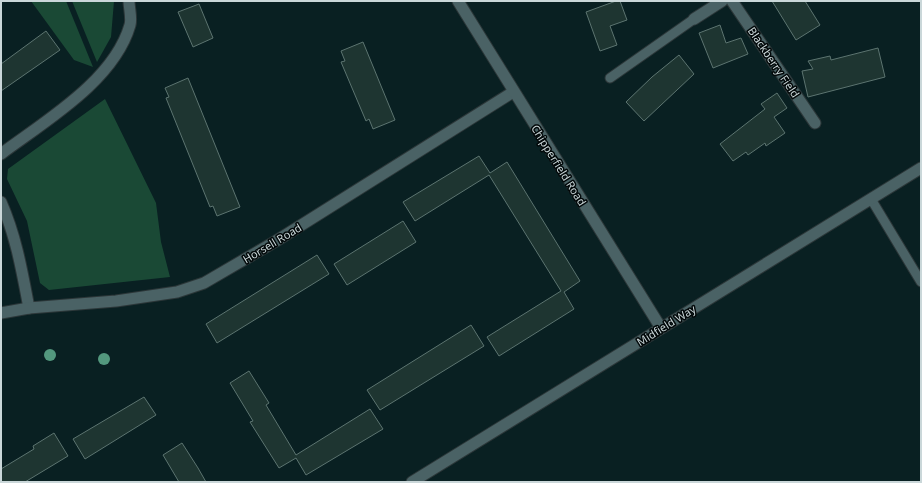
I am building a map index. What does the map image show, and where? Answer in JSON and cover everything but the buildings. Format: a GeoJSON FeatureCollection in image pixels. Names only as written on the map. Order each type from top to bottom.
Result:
{"type":"FeatureCollection","features":[{"type":"Feature","properties":{"kind":"street"},"geometry":{"type":"LineString","coordinates":[[1,154],[73,100],[99,76],[118,53],[130,24],[129,1]]}},
{"type":"Feature","properties":{"kind":"street","name":"Chipperfield Road"},"geometry":{"type":"LineString","coordinates":[[458,1],[513,92],[661,328]]}},
{"type":"Feature","properties":{"kind":"street"},"geometry":{"type":"LineString","coordinates":[[694,19],[722,1]]}},
{"type":"Feature","properties":{"kind":"street","name":"Blackberry Field"},"geometry":{"type":"LineString","coordinates":[[732,1],[815,124]]}},
{"type":"Feature","properties":{"kind":"street","name":"Horsell Road"},"geometry":{"type":"LineString","coordinates":[[1,313],[28,308],[116,301],[177,292],[204,283],[276,241],[513,92]]}},
{"type":"Feature","properties":{"kind":"street","name":"Midfield Way"},"geometry":{"type":"LineString","coordinates":[[412,482],[871,199],[920,172]]}},
{"type":"Feature","properties":{"kind":"street"},"geometry":{"type":"LineString","coordinates":[[1,202],[10,224],[19,254],[28,308]]}},
{"type":"Feature","properties":{"kind":"lane"},"geometry":{"type":"LineString","coordinates":[[610,78],[694,19]]}},
{"type":"Feature","properties":{"kind":"lane"},"geometry":{"type":"LineString","coordinates":[[871,199],[921,282]]}},
{"type":"Feature","properties":{"kind":"green space"},"geometry":{"type":"Polygon","coordinates":[[[31,1],[66,1],[93,67],[74,60],[31,1]]]}},
{"type":"Feature","properties":{"kind":"green space"},"geometry":{"type":"Polygon","coordinates":[[[72,1],[114,1],[111,37],[97,62],[72,1]]]}},
{"type":"Feature","properties":{"kind":"green space"},"geometry":{"type":"Polygon","coordinates":[[[105,99],[156,203],[161,242],[170,277],[49,290],[40,283],[27,221],[7,179],[8,169],[105,99]]]}}]}
